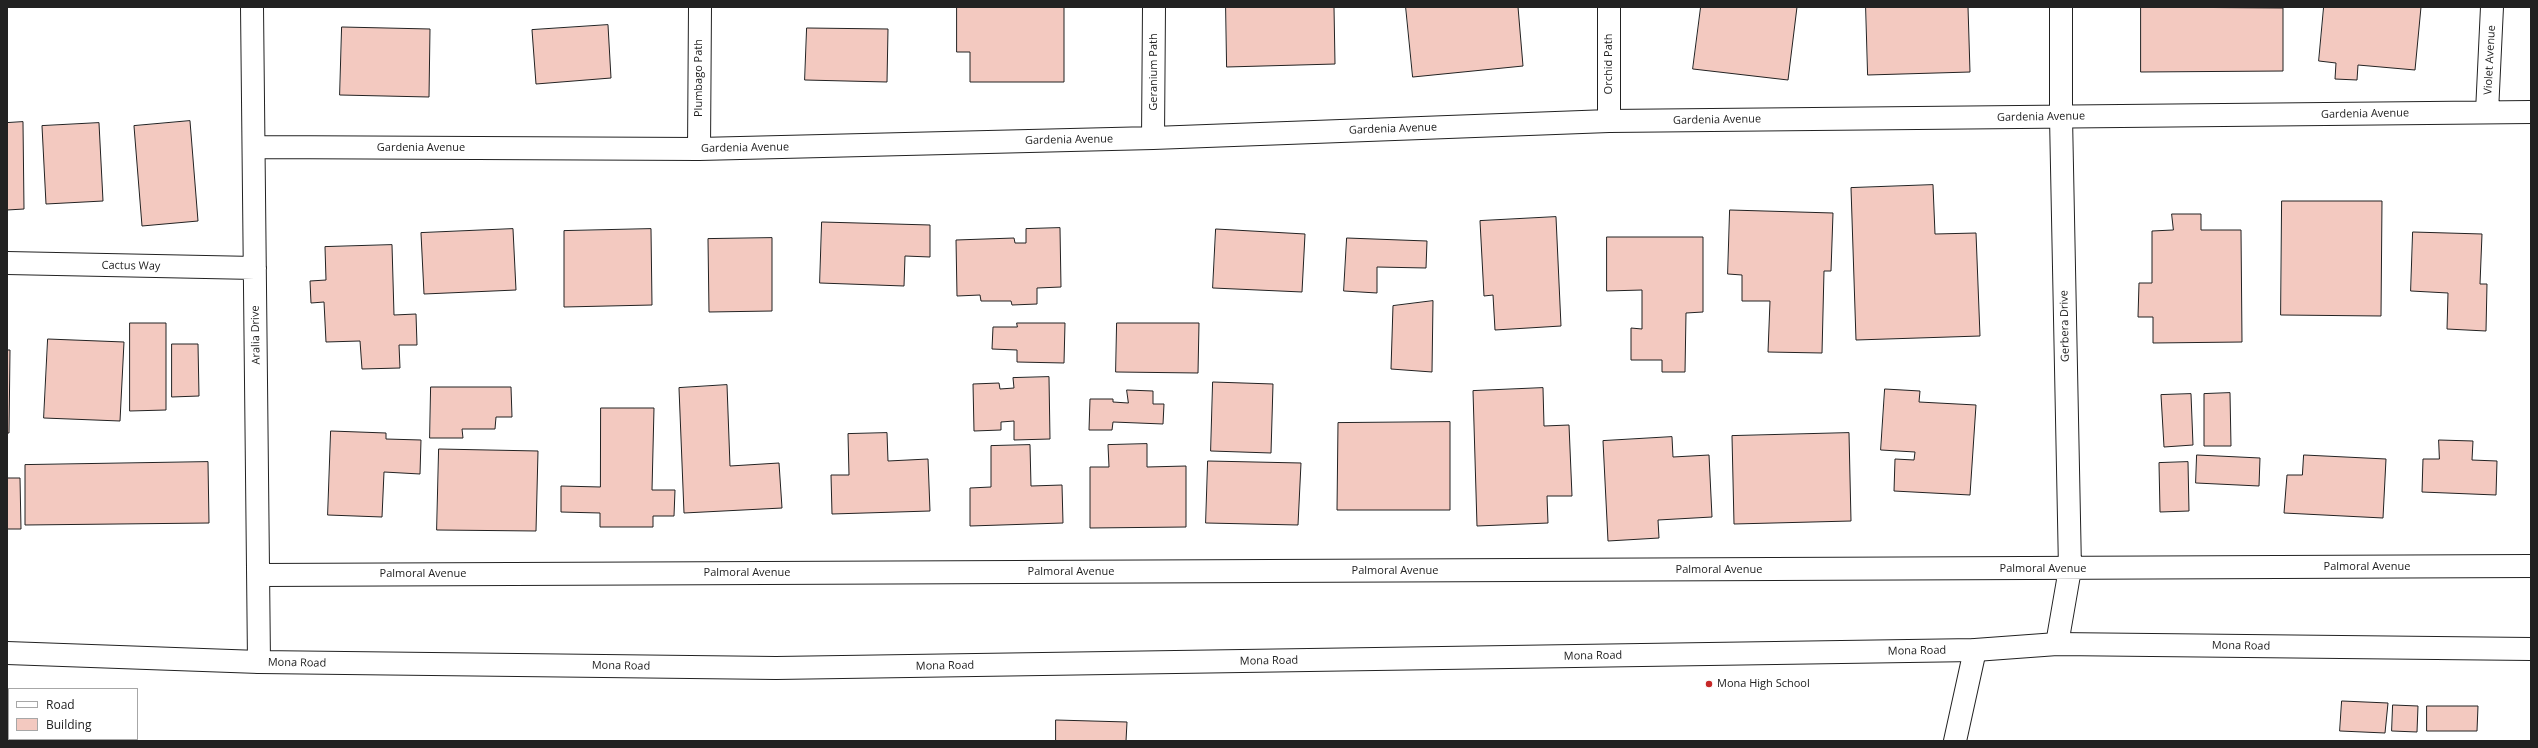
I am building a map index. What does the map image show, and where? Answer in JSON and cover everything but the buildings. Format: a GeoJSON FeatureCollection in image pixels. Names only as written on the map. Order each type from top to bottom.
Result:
{"type":"FeatureCollection","features":[{"type":"Feature","properties":{"kind":"street","name":"Aralia Drive"},"geometry":{"type":"LineString","coordinates":[[252,7],[260,575],[259,662]]}},
{"type":"Feature","properties":{"kind":"street","name":"Plumbago Path"},"geometry":{"type":"LineString","coordinates":[[699,149],[700,7]]}},
{"type":"Feature","properties":{"kind":"street","name":"Geranium Path"},"geometry":{"type":"LineString","coordinates":[[1153,138],[1154,7]]}},
{"type":"Feature","properties":{"kind":"street","name":"Orchid Path"},"geometry":{"type":"LineString","coordinates":[[1609,7],[1609,121]]}},
{"type":"Feature","properties":{"kind":"street","name":"Gerbera Drive"},"geometry":{"type":"LineString","coordinates":[[2057,644],[2070,569],[2061,117],[2062,7]]}},
{"type":"Feature","properties":{"kind":"street","name":"Violet Avenue"},"geometry":{"type":"LineString","coordinates":[[2487,112],[2492,7]]}},
{"type":"Feature","properties":{"kind":"street","name":"Gardenia Avenue"},"geometry":{"type":"LineString","coordinates":[[255,147],[699,149],[1153,138],[1609,121],[2531,112]]}},
{"type":"Feature","properties":{"kind":"street","name":"Cactus Way"},"geometry":{"type":"LineString","coordinates":[[7,263],[255,268]]}},
{"type":"Feature","properties":{"kind":"street","name":"Palmoral Avenue"},"geometry":{"type":"LineString","coordinates":[[260,575],[2531,566]]}},
{"type":"Feature","properties":{"kind":"street","name":"Mona Road"},"geometry":{"type":"LineString","coordinates":[[7,653],[259,662],[776,668],[1975,650],[2057,644],[2531,649]]}},
{"type":"Feature","properties":{"kind":"street"},"geometry":{"type":"LineString","coordinates":[[1955,741],[1975,650]]}},
{"type":"Feature","properties":{"kind":"place","name":"Mona High School"},"geometry":{"type":"Point","coordinates":[1709,684]}}]}
